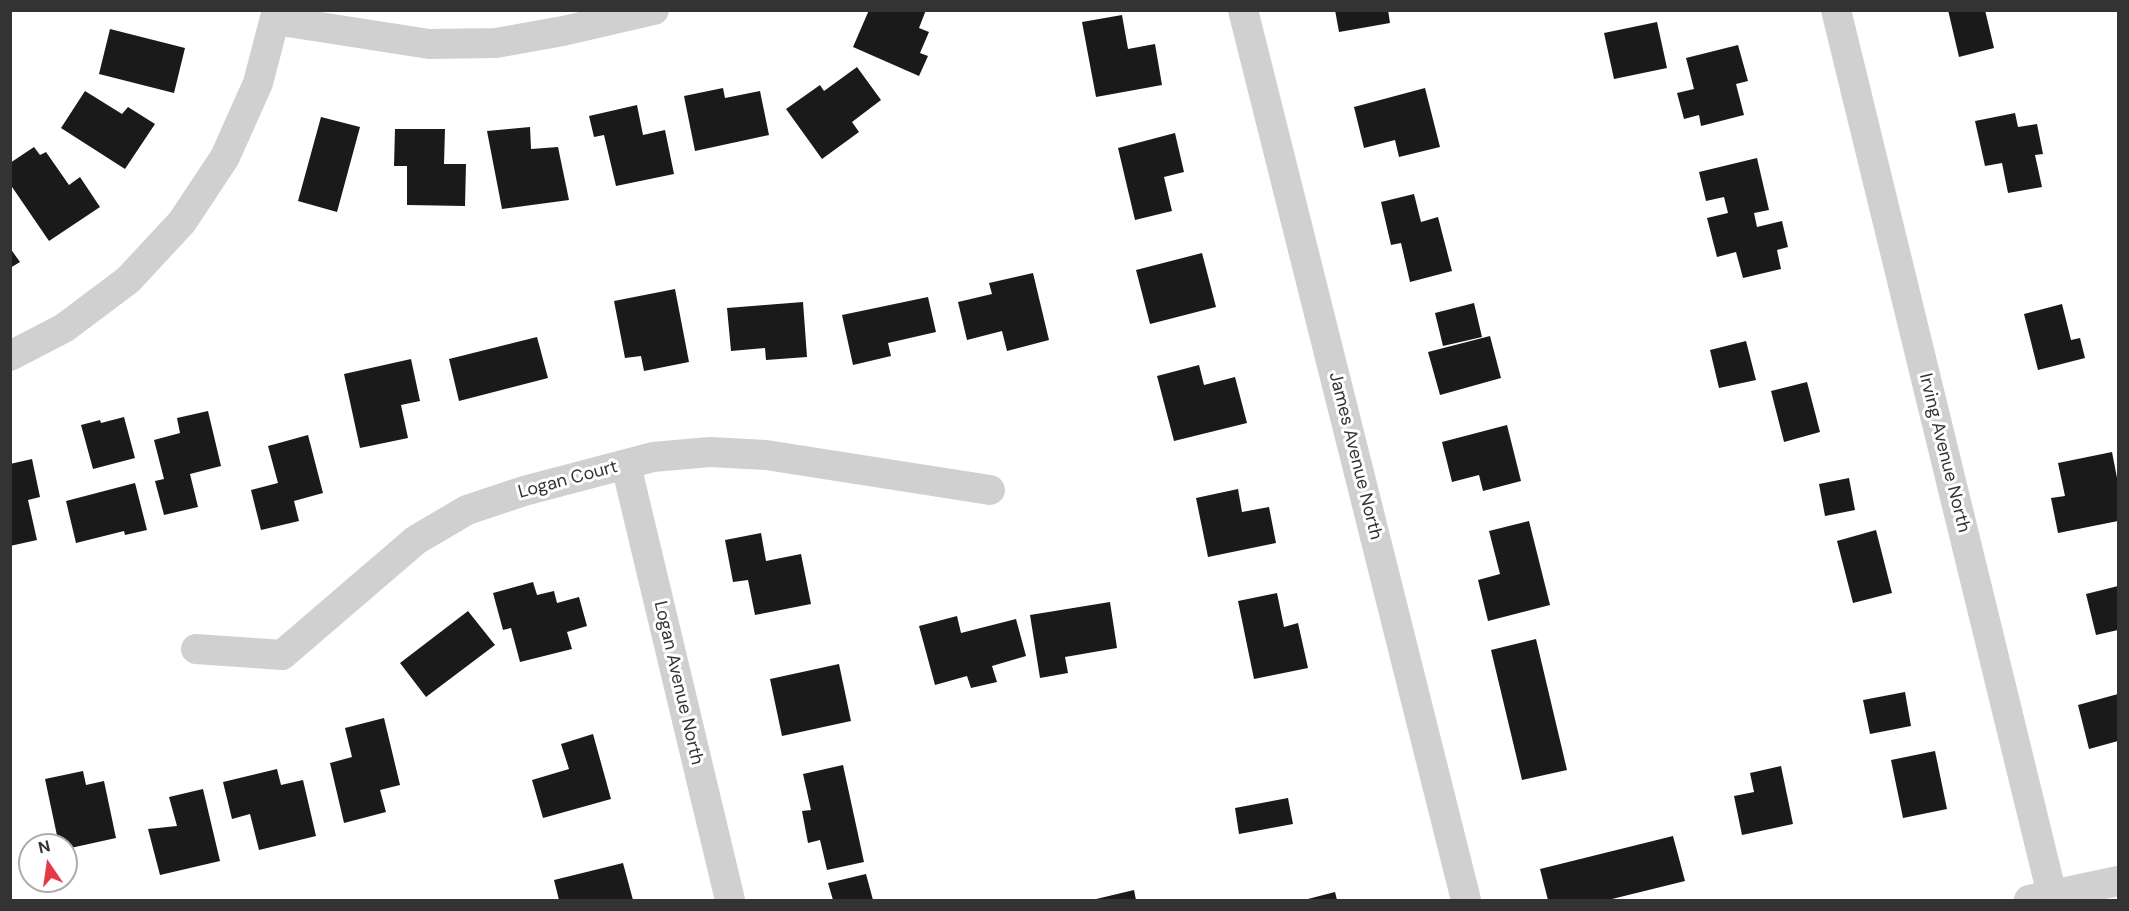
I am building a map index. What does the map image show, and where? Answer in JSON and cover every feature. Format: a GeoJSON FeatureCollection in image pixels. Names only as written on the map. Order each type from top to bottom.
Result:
{"type":"FeatureCollection","features":[{"type":"Feature","properties":{"kind":"street"},"geometry":{"type":"LineString","coordinates":[[10,356],[64,328],[128,280],[182,222],[225,157],[258,83],[276,15],[429,44],[496,43],[563,31],[654,10]]}},
{"type":"Feature","properties":{"kind":"street","name":"James Avenue North"},"geometry":{"type":"LineString","coordinates":[[1243,10],[1466,900]]}},
{"type":"Feature","properties":{"kind":"street","name":"Irving Avenue North"},"geometry":{"type":"LineString","coordinates":[[1836,10],[2041,898]]}},
{"type":"Feature","properties":{"kind":"street","name":"Logan Court"},"geometry":{"type":"LineString","coordinates":[[196,649],[282,655],[416,540],[467,510],[524,491],[653,457],[710,452],[766,455],[990,490]]}},
{"type":"Feature","properties":{"kind":"street","name":"Logan Avenue North"},"geometry":{"type":"LineString","coordinates":[[626,465],[730,900]]}},
{"type":"Feature","properties":{"kind":"street"},"geometry":{"type":"LineString","coordinates":[[2041,898],[2118,880]]}},
{"type":"Feature","properties":{"kind":"building"},"geometry":{"type":"Polygon","coordinates":[[[869,10],[926,10],[919,28],[929,32],[920,53],[928,56],[919,76],[853,47],[869,10]]]}},
{"type":"Feature","properties":{"kind":"building"},"geometry":{"type":"Polygon","coordinates":[[[1335,10],[1388,10],[1390,23],[1339,32],[1335,10]]]}},
{"type":"Feature","properties":{"kind":"building"},"geometry":{"type":"Polygon","coordinates":[[[1948,10],[1985,10],[1994,48],[1959,57],[1948,10]]]}},
{"type":"Feature","properties":{"kind":"building"},"geometry":{"type":"Polygon","coordinates":[[[1122,15],[1128,49],[1155,44],[1162,85],[1096,97],[1082,22],[1122,15]]]}},
{"type":"Feature","properties":{"kind":"building"},"geometry":{"type":"Polygon","coordinates":[[[1657,22],[1667,68],[1614,79],[1604,33],[1657,22]]]}},
{"type":"Feature","properties":{"kind":"building"},"geometry":{"type":"Polygon","coordinates":[[[110,29],[185,48],[174,93],[99,74],[110,29]]]}},
{"type":"Feature","properties":{"kind":"building"},"geometry":{"type":"Polygon","coordinates":[[[1738,45],[1748,81],[1736,84],[1744,115],[1701,126],[1699,115],[1684,119],[1677,93],[1694,89],[1686,58],[1738,45]]]}},
{"type":"Feature","properties":{"kind":"building"},"geometry":{"type":"Polygon","coordinates":[[[857,67],[881,100],[852,122],[859,132],[822,159],[786,109],[820,85],[824,91],[857,67]]]}},
{"type":"Feature","properties":{"kind":"building"},"geometry":{"type":"Polygon","coordinates":[[[723,88],[725,98],[760,91],[769,135],[695,151],[684,96],[723,88]]]}},
{"type":"Feature","properties":{"kind":"building"},"geometry":{"type":"Polygon","coordinates":[[[1425,88],[1440,147],[1399,157],[1395,140],[1364,148],[1354,107],[1425,88]]]}},
{"type":"Feature","properties":{"kind":"building"},"geometry":{"type":"Polygon","coordinates":[[[85,91],[122,114],[128,107],[155,124],[125,169],[61,128],[85,91]]]}},
{"type":"Feature","properties":{"kind":"building"},"geometry":{"type":"Polygon","coordinates":[[[637,105],[643,135],[665,130],[674,174],[616,186],[604,135],[594,137],[589,116],[637,105]]]}},
{"type":"Feature","properties":{"kind":"building"},"geometry":{"type":"Polygon","coordinates":[[[2015,113],[2018,127],[2037,124],[2043,154],[2035,155],[2042,187],[2008,193],[2002,163],[1985,166],[1975,121],[2015,113]]]}},
{"type":"Feature","properties":{"kind":"building"},"geometry":{"type":"Polygon","coordinates":[[[321,117],[360,127],[337,212],[298,201],[321,117]]]}},
{"type":"Feature","properties":{"kind":"building"},"geometry":{"type":"Polygon","coordinates":[[[530,127],[531,149],[558,147],[569,200],[502,209],[487,131],[530,127]]]}},
{"type":"Feature","properties":{"kind":"building"},"geometry":{"type":"Polygon","coordinates":[[[395,129],[445,129],[444,164],[466,164],[465,206],[407,205],[407,166],[394,166],[395,129]]]}},
{"type":"Feature","properties":{"kind":"building"},"geometry":{"type":"Polygon","coordinates":[[[1175,133],[1184,172],[1164,177],[1172,211],[1135,220],[1118,148],[1175,133]]]}},
{"type":"Feature","properties":{"kind":"building"},"geometry":{"type":"Polygon","coordinates":[[[34,147],[40,155],[46,152],[69,185],[80,177],[100,207],[49,241],[10,184],[10,163],[34,147]]]}},
{"type":"Feature","properties":{"kind":"building"},"geometry":{"type":"Polygon","coordinates":[[[1757,158],[1769,210],[1754,213],[1757,227],[1782,221],[1788,247],[1777,250],[1781,269],[1743,278],[1736,252],[1717,257],[1707,218],[1728,213],[1724,197],[1706,201],[1699,172],[1757,158]]]}},
{"type":"Feature","properties":{"kind":"building"},"geometry":{"type":"Polygon","coordinates":[[[1414,194],[1421,222],[1438,217],[1452,271],[1410,282],[1401,243],[1391,245],[1381,202],[1414,194]]]}},
{"type":"Feature","properties":{"kind":"building"},"geometry":{"type":"Polygon","coordinates":[[[10,248],[20,262],[10,268],[10,248]]]}},
{"type":"Feature","properties":{"kind":"building"},"geometry":{"type":"Polygon","coordinates":[[[1202,253],[1216,307],[1150,324],[1136,270],[1202,253]]]}},
{"type":"Feature","properties":{"kind":"building"},"geometry":{"type":"Polygon","coordinates":[[[1033,273],[1049,340],[1007,351],[1002,331],[967,340],[958,302],[992,294],[989,283],[1033,273]]]}},
{"type":"Feature","properties":{"kind":"building"},"geometry":{"type":"Polygon","coordinates":[[[675,289],[689,362],[644,371],[641,356],[625,358],[614,301],[675,289]]]}},
{"type":"Feature","properties":{"kind":"building"},"geometry":{"type":"Polygon","coordinates":[[[928,297],[936,332],[888,343],[891,356],[853,365],[842,315],[928,297]]]}},
{"type":"Feature","properties":{"kind":"building"},"geometry":{"type":"Polygon","coordinates":[[[803,302],[807,357],[766,360],[765,348],[731,351],[727,308],[803,302]]]}},
{"type":"Feature","properties":{"kind":"building"},"geometry":{"type":"Polygon","coordinates":[[[1474,303],[1482,337],[1443,346],[1435,313],[1474,303]]]}},
{"type":"Feature","properties":{"kind":"building"},"geometry":{"type":"Polygon","coordinates":[[[2062,304],[2071,340],[2080,338],[2085,358],[2038,370],[2024,314],[2062,304]]]}},
{"type":"Feature","properties":{"kind":"building"},"geometry":{"type":"Polygon","coordinates":[[[1490,336],[1501,378],[1440,395],[1428,352],[1490,336]]]}},
{"type":"Feature","properties":{"kind":"building"},"geometry":{"type":"Polygon","coordinates":[[[537,337],[548,378],[459,401],[449,359],[537,337]]]}},
{"type":"Feature","properties":{"kind":"building"},"geometry":{"type":"Polygon","coordinates":[[[1746,341],[1756,380],[1719,388],[1710,350],[1746,341]]]}},
{"type":"Feature","properties":{"kind":"building"},"geometry":{"type":"Polygon","coordinates":[[[411,359],[420,401],[401,405],[408,438],[360,448],[344,374],[411,359]]]}},
{"type":"Feature","properties":{"kind":"building"},"geometry":{"type":"Polygon","coordinates":[[[1199,365],[1204,385],[1235,377],[1247,423],[1174,441],[1157,376],[1199,365]]]}},
{"type":"Feature","properties":{"kind":"building"},"geometry":{"type":"Polygon","coordinates":[[[1807,382],[1820,432],[1784,442],[1771,391],[1807,382]]]}},
{"type":"Feature","properties":{"kind":"building"},"geometry":{"type":"Polygon","coordinates":[[[208,411],[221,466],[190,474],[198,507],[164,515],[155,481],[164,479],[154,440],[180,433],[177,418],[208,411]]]}},
{"type":"Feature","properties":{"kind":"building"},"geometry":{"type":"Polygon","coordinates":[[[124,417],[135,458],[93,469],[81,425],[124,417]]]}},
{"type":"Feature","properties":{"kind":"building"},"geometry":{"type":"Polygon","coordinates":[[[1507,425],[1521,481],[1483,491],[1479,475],[1452,482],[1442,442],[1507,425]]]}},
{"type":"Feature","properties":{"kind":"building"},"geometry":{"type":"Polygon","coordinates":[[[308,435],[323,493],[294,501],[299,521],[261,530],[251,490],[278,483],[268,446],[308,435]]]}},
{"type":"Feature","properties":{"kind":"building"},"geometry":{"type":"Polygon","coordinates":[[[2112,452],[2118,483],[2118,521],[2058,533],[2051,498],[2065,496],[2058,463],[2112,452]]]}},
{"type":"Feature","properties":{"kind":"building"},"geometry":{"type":"Polygon","coordinates":[[[32,459],[40,497],[28,500],[37,540],[10,546],[10,464],[32,459]]]}},
{"type":"Feature","properties":{"kind":"building"},"geometry":{"type":"Polygon","coordinates":[[[1849,478],[1855,510],[1825,516],[1819,484],[1849,478]]]}},
{"type":"Feature","properties":{"kind":"building"},"geometry":{"type":"Polygon","coordinates":[[[135,483],[147,530],[125,535],[124,531],[76,543],[66,501],[135,483]]]}},
{"type":"Feature","properties":{"kind":"building"},"geometry":{"type":"Polygon","coordinates":[[[1238,489],[1242,512],[1269,507],[1276,543],[1208,557],[1196,498],[1238,489]]]}},
{"type":"Feature","properties":{"kind":"building"},"geometry":{"type":"Polygon","coordinates":[[[1529,521],[1550,605],[1488,621],[1478,580],[1500,574],[1489,531],[1529,521]]]}},
{"type":"Feature","properties":{"kind":"building"},"geometry":{"type":"Polygon","coordinates":[[[1876,530],[1892,593],[1853,603],[1837,541],[1876,530]]]}},
{"type":"Feature","properties":{"kind":"building"},"geometry":{"type":"Polygon","coordinates":[[[761,533],[766,561],[801,554],[811,604],[755,615],[748,580],[733,582],[725,540],[761,533]]]}},
{"type":"Feature","properties":{"kind":"building"},"geometry":{"type":"Polygon","coordinates":[[[533,582],[537,595],[554,591],[557,603],[579,597],[587,626],[567,632],[572,649],[520,662],[511,628],[503,630],[493,593],[533,582]]]}},
{"type":"Feature","properties":{"kind":"building"},"geometry":{"type":"Polygon","coordinates":[[[2118,586],[2118,630],[2096,635],[2086,594],[2118,586]]]}},
{"type":"Feature","properties":{"kind":"building"},"geometry":{"type":"Polygon","coordinates":[[[1277,593],[1284,627],[1298,623],[1308,668],[1254,679],[1238,601],[1277,593]]]}},
{"type":"Feature","properties":{"kind":"building"},"geometry":{"type":"Polygon","coordinates":[[[1110,602],[1117,648],[1065,657],[1068,673],[1040,678],[1030,615],[1110,602]]]}},
{"type":"Feature","properties":{"kind":"building"},"geometry":{"type":"Polygon","coordinates":[[[468,611],[495,645],[426,697],[400,663],[468,611]]]}},
{"type":"Feature","properties":{"kind":"building"},"geometry":{"type":"Polygon","coordinates":[[[957,616],[961,633],[1016,619],[1026,656],[992,666],[997,682],[971,688],[967,676],[935,685],[919,626],[957,616]]]}},
{"type":"Feature","properties":{"kind":"building"},"geometry":{"type":"Polygon","coordinates":[[[1536,639],[1567,770],[1522,780],[1491,650],[1536,639]]]}},
{"type":"Feature","properties":{"kind":"building"},"geometry":{"type":"Polygon","coordinates":[[[839,664],[851,721],[782,736],[770,679],[839,664]]]}},
{"type":"Feature","properties":{"kind":"building"},"geometry":{"type":"Polygon","coordinates":[[[1905,692],[1911,726],[1870,734],[1863,700],[1905,692]]]}},
{"type":"Feature","properties":{"kind":"building"},"geometry":{"type":"Polygon","coordinates":[[[2118,694],[2118,741],[2089,749],[2078,705],[2118,694]]]}},
{"type":"Feature","properties":{"kind":"building"},"geometry":{"type":"Polygon","coordinates":[[[384,718],[400,785],[380,790],[386,812],[344,823],[330,763],[352,757],[345,728],[384,718]]]}},
{"type":"Feature","properties":{"kind":"building"},"geometry":{"type":"Polygon","coordinates":[[[593,734],[611,799],[543,818],[532,780],[569,769],[561,744],[593,734]]]}},
{"type":"Feature","properties":{"kind":"building"},"geometry":{"type":"Polygon","coordinates":[[[1935,751],[1947,809],[1903,818],[1891,760],[1935,751]]]}},
{"type":"Feature","properties":{"kind":"building"},"geometry":{"type":"Polygon","coordinates":[[[843,765],[864,862],[827,870],[820,840],[808,843],[802,811],[811,810],[803,774],[843,765]]]}},
{"type":"Feature","properties":{"kind":"building"},"geometry":{"type":"Polygon","coordinates":[[[1781,766],[1793,824],[1742,835],[1734,796],[1754,792],[1750,773],[1781,766]]]}},
{"type":"Feature","properties":{"kind":"building"},"geometry":{"type":"Polygon","coordinates":[[[277,769],[281,785],[303,780],[316,836],[259,850],[250,814],[232,819],[223,782],[277,769]]]}},
{"type":"Feature","properties":{"kind":"building"},"geometry":{"type":"Polygon","coordinates":[[[83,771],[86,785],[104,781],[116,838],[78,846],[78,833],[56,833],[45,779],[83,771]]]}},
{"type":"Feature","properties":{"kind":"building"},"geometry":{"type":"Polygon","coordinates":[[[203,789],[220,861],[160,875],[148,829],[177,826],[169,797],[203,789]]]}},
{"type":"Feature","properties":{"kind":"building"},"geometry":{"type":"Polygon","coordinates":[[[1288,798],[1293,824],[1239,834],[1235,808],[1288,798]]]}},
{"type":"Feature","properties":{"kind":"building"},"geometry":{"type":"Polygon","coordinates":[[[1673,836],[1685,881],[1608,900],[1548,900],[1540,869],[1673,836]]]}},
{"type":"Feature","properties":{"kind":"building"},"geometry":{"type":"Polygon","coordinates":[[[623,863],[633,900],[559,900],[554,880],[623,863]]]}},
{"type":"Feature","properties":{"kind":"building"},"geometry":{"type":"Polygon","coordinates":[[[866,874],[873,900],[833,900],[828,883],[866,874]]]}},
{"type":"Feature","properties":{"kind":"building"},"geometry":{"type":"Polygon","coordinates":[[[1134,890],[1136,900],[1092,900],[1134,890]]]}},
{"type":"Feature","properties":{"kind":"building"},"geometry":{"type":"Polygon","coordinates":[[[1335,892],[1337,900],[1304,900],[1335,892]]]}}]}
